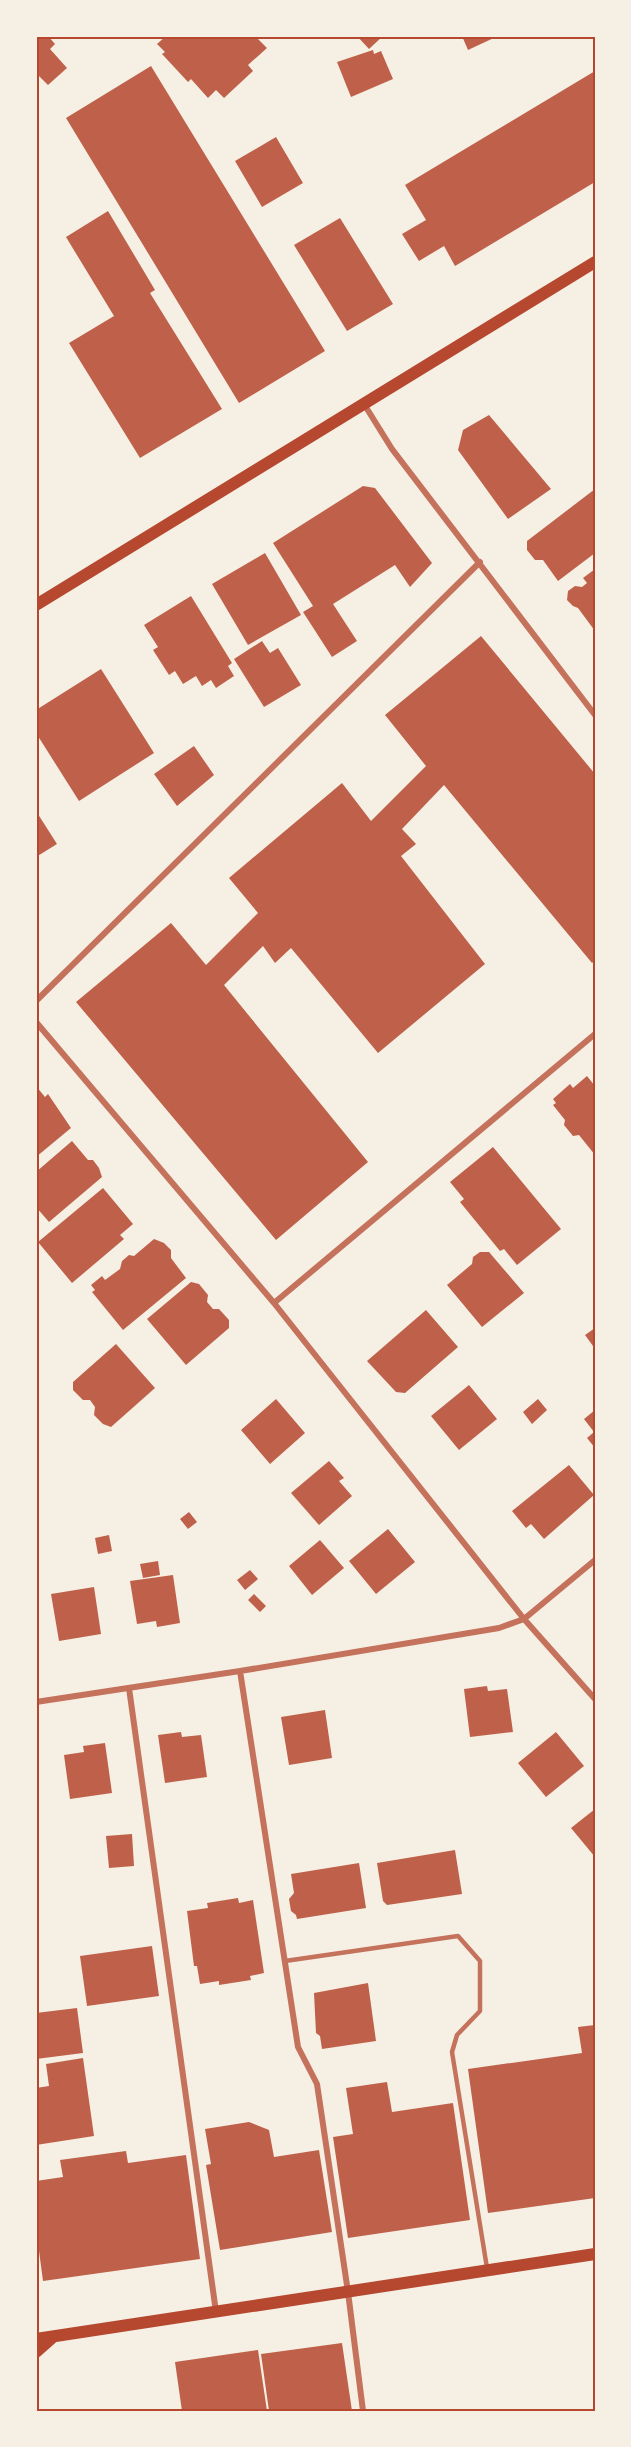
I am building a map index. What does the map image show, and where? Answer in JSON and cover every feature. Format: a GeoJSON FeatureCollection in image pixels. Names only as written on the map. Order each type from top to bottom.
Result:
{"type":"FeatureCollection","features":[{"type":"Feature","properties":{"kind":"main road"},"geometry":{"type":"LineString","coordinates":[[36,605],[595,262]]}},
{"type":"Feature","properties":{"kind":"main road"},"geometry":{"type":"LineString","coordinates":[[36,2339],[595,2254]]}},
{"type":"Feature","properties":{"kind":"main road"},"geometry":{"type":"LineString","coordinates":[[36,2352],[52,2337]]}},
{"type":"Feature","properties":{"kind":"street"},"geometry":{"type":"LineString","coordinates":[[364,404],[392,449],[595,715]]}},
{"type":"Feature","properties":{"kind":"street"},"geometry":{"type":"LineString","coordinates":[[36,1001],[480,562]]}},
{"type":"Feature","properties":{"kind":"street"},"geometry":{"type":"LineString","coordinates":[[36,1022],[274,1303],[524,1619],[595,1700]]}},
{"type":"Feature","properties":{"kind":"street"},"geometry":{"type":"LineString","coordinates":[[274,1303],[595,1034]]}},
{"type":"Feature","properties":{"kind":"street"},"geometry":{"type":"LineString","coordinates":[[36,1702],[499,1628],[524,1619],[595,1560]]}},
{"type":"Feature","properties":{"kind":"street"},"geometry":{"type":"LineString","coordinates":[[240,1671],[298,2047],[317,2085],[363,2411]]}},
{"type":"Feature","properties":{"kind":"street"},"geometry":{"type":"LineString","coordinates":[[129,1688],[216,2312]]}},
{"type":"Feature","properties":{"kind":"lane"},"geometry":{"type":"LineString","coordinates":[[285,1961],[458,1936],[480,1961],[480,2011],[457,2035],[452,2052],[488,2271]]}},
{"type":"Feature","properties":{"kind":"building"},"geometry":{"type":"Polygon","coordinates":[[[36,36],[48,36],[55,44],[50,49],[67,68],[48,85],[36,73],[36,36]]]}},
{"type":"Feature","properties":{"kind":"building"},"geometry":{"type":"Polygon","coordinates":[[[166,36],[262,36],[258,39],[267,48],[248,65],[253,71],[224,98],[216,90],[208,98],[191,79],[188,82],[162,54],[165,52],[157,44],[166,36]]]}},
{"type":"Feature","properties":{"kind":"building"},"geometry":{"type":"Polygon","coordinates":[[[357,36],[383,36],[369,49],[357,36]]]}},
{"type":"Feature","properties":{"kind":"building"},"geometry":{"type":"Polygon","coordinates":[[[462,36],[498,36],[468,50],[462,36]]]}},
{"type":"Feature","properties":{"kind":"building"},"geometry":{"type":"Polygon","coordinates":[[[373,50],[374,54],[381,51],[393,79],[351,97],[337,62],[373,50]]]}},
{"type":"Feature","properties":{"kind":"building"},"geometry":{"type":"Polygon","coordinates":[[[151,66],[325,351],[239,403],[66,118],[151,66]]]}},
{"type":"Feature","properties":{"kind":"building"},"geometry":{"type":"Polygon","coordinates":[[[595,71],[595,182],[455,266],[444,246],[419,261],[402,234],[426,220],[405,185],[595,71]]]}},
{"type":"Feature","properties":{"kind":"building"},"geometry":{"type":"Polygon","coordinates":[[[276,137],[303,183],[262,207],[235,161],[276,137]]]}},
{"type":"Feature","properties":{"kind":"building"},"geometry":{"type":"Polygon","coordinates":[[[108,211],[155,290],[150,293],[222,409],[140,458],[69,343],[114,316],[66,237],[108,211]]]}},
{"type":"Feature","properties":{"kind":"building"},"geometry":{"type":"Polygon","coordinates":[[[340,218],[393,304],[347,331],[294,245],[340,218]]]}},
{"type":"Feature","properties":{"kind":"building"},"geometry":{"type":"Polygon","coordinates":[[[489,415],[551,489],[508,519],[458,450],[463,430],[489,415]]]}},
{"type":"Feature","properties":{"kind":"building"},"geometry":{"type":"Polygon","coordinates":[[[363,486],[375,488],[432,563],[410,587],[395,565],[333,604],[357,641],[332,657],[303,612],[313,606],[273,543],[363,486]]]}},
{"type":"Feature","properties":{"kind":"building"},"geometry":{"type":"Polygon","coordinates":[[[595,489],[595,553],[558,581],[543,560],[535,560],[527,550],[527,541],[595,489]]]}},
{"type":"Feature","properties":{"kind":"building"},"geometry":{"type":"Polygon","coordinates":[[[265,553],[301,615],[248,645],[212,584],[265,553]]]}},
{"type":"Feature","properties":{"kind":"building"},"geometry":{"type":"Polygon","coordinates":[[[595,569],[595,631],[578,608],[567,600],[568,591],[575,586],[582,587],[587,583],[583,578],[595,569]]]}},
{"type":"Feature","properties":{"kind":"building"},"geometry":{"type":"Polygon","coordinates":[[[191,596],[232,663],[228,666],[234,676],[216,688],[211,680],[202,686],[196,676],[183,684],[175,671],[169,675],[153,650],[158,647],[144,625],[191,596]]]}},
{"type":"Feature","properties":{"kind":"building"},"geometry":{"type":"Polygon","coordinates":[[[481,636],[595,774],[595,960],[592,963],[444,785],[402,829],[416,844],[401,856],[485,964],[378,1053],[291,948],[275,963],[263,946],[224,985],[368,1162],[276,1240],[76,1002],[171,923],[206,965],[258,913],[229,878],[342,783],[371,821],[426,766],[385,715],[481,636]]]}},
{"type":"Feature","properties":{"kind":"building"},"geometry":{"type":"Polygon","coordinates":[[[262,641],[270,653],[278,648],[301,685],[264,707],[234,659],[262,641]]]}},
{"type":"Feature","properties":{"kind":"building"},"geometry":{"type":"Polygon","coordinates":[[[101,669],[154,753],[79,801],[36,733],[36,710],[101,669]]]}},
{"type":"Feature","properties":{"kind":"building"},"geometry":{"type":"Polygon","coordinates":[[[194,746],[214,775],[177,806],[154,774],[194,746]]]}},
{"type":"Feature","properties":{"kind":"building"},"geometry":{"type":"Polygon","coordinates":[[[36,811],[57,844],[36,857],[36,811]]]}},
{"type":"Feature","properties":{"kind":"building"},"geometry":{"type":"Polygon","coordinates":[[[587,1076],[595,1086],[595,1155],[579,1135],[573,1136],[564,1125],[565,1120],[553,1105],[556,1103],[553,1099],[570,1084],[573,1088],[587,1076]]]}},
{"type":"Feature","properties":{"kind":"building"},"geometry":{"type":"Polygon","coordinates":[[[36,1086],[45,1097],[48,1094],[71,1128],[36,1157],[36,1086]]]}},
{"type":"Feature","properties":{"kind":"building"},"geometry":{"type":"Polygon","coordinates":[[[72,1141],[88,1160],[93,1160],[102,1177],[49,1222],[36,1207],[36,1172],[72,1141]]]}},
{"type":"Feature","properties":{"kind":"building"},"geometry":{"type":"Polygon","coordinates":[[[493,1147],[561,1229],[517,1265],[504,1249],[500,1251],[460,1202],[464,1199],[450,1182],[493,1147]]]}},
{"type":"Feature","properties":{"kind":"building"},"geometry":{"type":"Polygon","coordinates":[[[103,1188],[133,1224],[120,1235],[124,1239],[72,1283],[38,1242],[103,1188]]]}},
{"type":"Feature","properties":{"kind":"building"},"geometry":{"type":"Polygon","coordinates":[[[154,1239],[164,1243],[171,1250],[171,1258],[186,1278],[123,1330],[92,1292],[95,1290],[91,1285],[102,1276],[105,1280],[120,1269],[122,1261],[129,1255],[134,1256],[154,1239]]]}},
{"type":"Feature","properties":{"kind":"building"},"geometry":{"type":"Polygon","coordinates":[[[480,1252],[489,1252],[524,1293],[482,1327],[447,1285],[472,1264],[473,1257],[480,1252]]]}},
{"type":"Feature","properties":{"kind":"building"},"geometry":{"type":"Polygon","coordinates":[[[191,1282],[199,1284],[208,1295],[207,1302],[213,1309],[219,1309],[229,1320],[229,1328],[186,1365],[147,1319],[191,1282]]]}},
{"type":"Feature","properties":{"kind":"building"},"geometry":{"type":"Polygon","coordinates":[[[426,1310],[458,1347],[405,1393],[396,1392],[367,1361],[426,1310]]]}},
{"type":"Feature","properties":{"kind":"building"},"geometry":{"type":"Polygon","coordinates":[[[595,1328],[595,1345],[593,1346],[585,1335],[595,1328]]]}},
{"type":"Feature","properties":{"kind":"building"},"geometry":{"type":"Polygon","coordinates":[[[116,1344],[155,1388],[111,1427],[103,1424],[94,1415],[95,1407],[90,1400],[83,1400],[73,1390],[73,1382],[116,1344]]]}},
{"type":"Feature","properties":{"kind":"building"},"geometry":{"type":"Polygon","coordinates":[[[469,1385],[497,1419],[459,1450],[431,1416],[469,1385]]]}},
{"type":"Feature","properties":{"kind":"building"},"geometry":{"type":"Polygon","coordinates":[[[276,1399],[305,1433],[270,1464],[241,1430],[276,1399]]]}},
{"type":"Feature","properties":{"kind":"building"},"geometry":{"type":"Polygon","coordinates":[[[538,1399],[547,1410],[532,1424],[523,1412],[538,1399]]]}},
{"type":"Feature","properties":{"kind":"building"},"geometry":{"type":"Polygon","coordinates":[[[595,1410],[595,1448],[587,1438],[594,1432],[584,1419],[595,1410]]]}},
{"type":"Feature","properties":{"kind":"building"},"geometry":{"type":"Polygon","coordinates":[[[329,1461],[344,1478],[339,1481],[352,1496],[319,1525],[291,1493],[329,1461]]]}},
{"type":"Feature","properties":{"kind":"building"},"geometry":{"type":"Polygon","coordinates":[[[569,1465],[594,1495],[544,1539],[531,1524],[526,1528],[512,1511],[569,1465]]]}},
{"type":"Feature","properties":{"kind":"building"},"geometry":{"type":"Polygon","coordinates":[[[189,1512],[197,1522],[188,1529],[180,1519],[189,1512]]]}},
{"type":"Feature","properties":{"kind":"building"},"geometry":{"type":"Polygon","coordinates":[[[388,1529],[415,1562],[376,1594],[349,1561],[388,1529]]]}},
{"type":"Feature","properties":{"kind":"building"},"geometry":{"type":"Polygon","coordinates":[[[109,1535],[112,1551],[98,1554],[95,1538],[109,1535]]]}},
{"type":"Feature","properties":{"kind":"building"},"geometry":{"type":"Polygon","coordinates":[[[320,1540],[344,1568],[312,1595],[289,1566],[320,1540]]]}},
{"type":"Feature","properties":{"kind":"building"},"geometry":{"type":"Polygon","coordinates":[[[158,1561],[160,1575],[143,1578],[140,1564],[158,1561]]]}},
{"type":"Feature","properties":{"kind":"building"},"geometry":{"type":"Polygon","coordinates":[[[250,1570],[258,1579],[245,1590],[237,1580],[250,1570]]]}},
{"type":"Feature","properties":{"kind":"building"},"geometry":{"type":"Polygon","coordinates":[[[173,1575],[180,1623],[157,1627],[156,1621],[137,1624],[130,1581],[173,1575]]]}},
{"type":"Feature","properties":{"kind":"building"},"geometry":{"type":"Polygon","coordinates":[[[94,1587],[101,1634],[59,1641],[51,1594],[94,1587]]]}},
{"type":"Feature","properties":{"kind":"building"},"geometry":{"type":"Polygon","coordinates":[[[254,1594],[266,1606],[260,1612],[248,1600],[254,1594]]]}},
{"type":"Feature","properties":{"kind":"building"},"geometry":{"type":"Polygon","coordinates":[[[487,1686],[488,1691],[507,1689],[513,1732],[470,1737],[464,1689],[487,1686]]]}},
{"type":"Feature","properties":{"kind":"building"},"geometry":{"type":"Polygon","coordinates":[[[325,1710],[332,1758],[289,1765],[281,1717],[325,1710]]]}},
{"type":"Feature","properties":{"kind":"building"},"geometry":{"type":"Polygon","coordinates":[[[181,1732],[182,1737],[201,1735],[207,1777],[165,1783],[158,1735],[181,1732]]]}},
{"type":"Feature","properties":{"kind":"building"},"geometry":{"type":"Polygon","coordinates":[[[556,1732],[584,1766],[546,1797],[518,1763],[556,1732]]]}},
{"type":"Feature","properties":{"kind":"building"},"geometry":{"type":"Polygon","coordinates":[[[105,1743],[112,1793],[70,1799],[64,1755],[84,1752],[83,1746],[105,1743]]]}},
{"type":"Feature","properties":{"kind":"building"},"geometry":{"type":"Polygon","coordinates":[[[595,1809],[595,1857],[571,1828],[595,1809]]]}},
{"type":"Feature","properties":{"kind":"building"},"geometry":{"type":"Polygon","coordinates":[[[132,1834],[134,1866],[109,1868],[106,1836],[132,1834]]]}},
{"type":"Feature","properties":{"kind":"building"},"geometry":{"type":"Polygon","coordinates":[[[455,1850],[462,1894],[387,1905],[383,1901],[377,1863],[455,1850]]]}},
{"type":"Feature","properties":{"kind":"building"},"geometry":{"type":"Polygon","coordinates":[[[359,1863],[366,1908],[297,1919],[291,1911],[289,1899],[294,1893],[291,1874],[359,1863]]]}},
{"type":"Feature","properties":{"kind":"building"},"geometry":{"type":"Polygon","coordinates":[[[238,1898],[239,1903],[253,1900],[264,1973],[250,1976],[251,1980],[219,1985],[219,1981],[200,1984],[197,1966],[194,1966],[187,1911],[208,1908],[207,1903],[238,1898]]]}},
{"type":"Feature","properties":{"kind":"building"},"geometry":{"type":"Polygon","coordinates":[[[152,1946],[159,1996],[87,2006],[80,1956],[152,1946]]]}},
{"type":"Feature","properties":{"kind":"building"},"geometry":{"type":"Polygon","coordinates":[[[368,1983],[376,2041],[322,2049],[320,2036],[316,2033],[314,1993],[368,1983]]]}},
{"type":"Feature","properties":{"kind":"building"},"geometry":{"type":"Polygon","coordinates":[[[77,2008],[83,2053],[36,2059],[36,2013],[77,2008]]]}},
{"type":"Feature","properties":{"kind":"building"},"geometry":{"type":"Polygon","coordinates":[[[595,2025],[595,2198],[488,2213],[468,2069],[582,2053],[578,2027],[595,2025]]]}},
{"type":"Feature","properties":{"kind":"building"},"geometry":{"type":"Polygon","coordinates":[[[83,2058],[94,2136],[36,2145],[36,2088],[49,2086],[46,2064],[83,2058]]]}},
{"type":"Feature","properties":{"kind":"building"},"geometry":{"type":"Polygon","coordinates":[[[387,2082],[392,2112],[453,2103],[470,2220],[348,2238],[333,2137],[353,2134],[346,2088],[387,2082]]]}},
{"type":"Feature","properties":{"kind":"building"},"geometry":{"type":"Polygon","coordinates":[[[249,2122],[269,2130],[274,2157],[319,2150],[332,2232],[220,2250],[206,2165],[211,2164],[205,2129],[249,2122]]]}},
{"type":"Feature","properties":{"kind":"building"},"geometry":{"type":"Polygon","coordinates":[[[126,2151],[128,2163],[186,2155],[200,2259],[43,2281],[36,2228],[36,2181],[63,2177],[60,2160],[126,2151]]]}},
{"type":"Feature","properties":{"kind":"building"},"geometry":{"type":"Polygon","coordinates":[[[342,2343],[352,2411],[314,2411],[314,2409],[269,2411],[261,2354],[342,2343]]]}},
{"type":"Feature","properties":{"kind":"building"},"geometry":{"type":"Polygon","coordinates":[[[258,2350],[267,2411],[182,2411],[175,2362],[258,2350]]]}}]}
